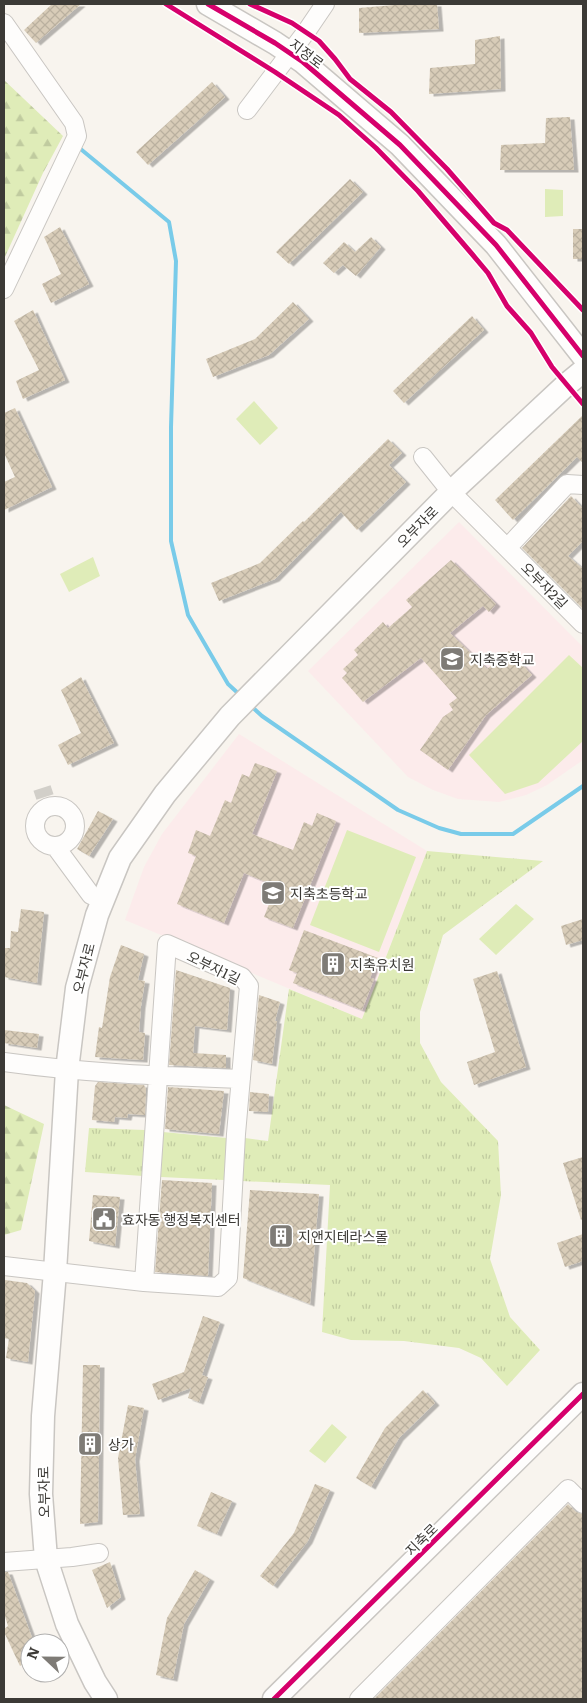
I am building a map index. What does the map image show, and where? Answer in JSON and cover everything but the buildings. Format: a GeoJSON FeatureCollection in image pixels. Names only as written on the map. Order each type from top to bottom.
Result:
{"type":"FeatureCollection","features":[{"type":"Feature","properties":{"kind":"main road","name":"지정로"},"geometry":{"type":"LineString","coordinates":[[208,4],[275,43],[290,54],[335,88],[400,145],[496,244],[583,356]]}},
{"type":"Feature","properties":{"kind":"main road","name":"오부자로"},"geometry":{"type":"LineString","coordinates":[[106,1699],[95,1682],[67,1624],[46,1559],[41,1494],[43,1416],[55,1272],[67,1070],[77,988],[103,900],[120,858],[164,794],[237,710],[451,492],[583,371]]}},
{"type":"Feature","properties":{"kind":"main road","name":"지축로"},"geometry":{"type":"LineString","coordinates":[[274,1699],[583,1394]]}},
{"type":"Feature","properties":{"kind":"street"},"geometry":{"type":"LineString","coordinates":[[247,110],[325,4]]}},
{"type":"Feature","properties":{"kind":"street"},"geometry":{"type":"LineString","coordinates":[[4,23],[74,123],[73,143],[4,290]]}},
{"type":"Feature","properties":{"kind":"street","name":"오부자2길"},"geometry":{"type":"LineString","coordinates":[[423,457],[451,492],[583,624]]}},
{"type":"Feature","properties":{"kind":"street"},"geometry":{"type":"LineString","coordinates":[[508,547],[567,484],[583,485]]}},
{"type":"Feature","properties":{"kind":"street"},"geometry":{"type":"LineString","coordinates":[[55,846],[71,838],[75,826],[74,820],[71,814],[61,807],[47,802],[38,816],[35,829],[42,841],[55,846],[91,895],[103,900]]}},
{"type":"Feature","properties":{"kind":"street","name":"오부자1길"},"geometry":{"type":"LineString","coordinates":[[55,1272],[144,1282],[218,1287],[228,1278],[249,986],[242,977],[167,944],[144,1282]]}},
{"type":"Feature","properties":{"kind":"street"},"geometry":{"type":"LineString","coordinates":[[4,1062],[67,1070],[158,1076],[241,1078]]}},
{"type":"Feature","properties":{"kind":"street"},"geometry":{"type":"LineString","coordinates":[[4,1266],[55,1272]]}},
{"type":"Feature","properties":{"kind":"street"},"geometry":{"type":"LineString","coordinates":[[359,1699],[568,1489],[583,1504]]}},
{"type":"Feature","properties":{"kind":"street"},"geometry":{"type":"LineString","coordinates":[[4,1562],[98,1553]]}},
{"type":"Feature","properties":{"kind":"shaded area","name":"지축중학교"},"geometry":{"type":"Polygon","coordinates":[[[459,522],[583,647],[583,760],[547,785],[526,795],[499,802],[458,799],[433,790],[408,777],[308,671],[459,522]]]}},
{"type":"Feature","properties":{"kind":"shaded area","name":"지축초등학교"},"geometry":{"type":"Polygon","coordinates":[[[239,734],[427,851],[362,1019],[125,920],[144,867],[162,834],[239,734]]]}},
{"type":"Feature","properties":{"kind":"green space"},"geometry":{"type":"Polygon","coordinates":[[[4,80],[63,136],[43,173],[4,259],[4,80]]]}},
{"type":"Feature","properties":{"kind":"green space"},"geometry":{"type":"Polygon","coordinates":[[[545,189],[563,190],[563,216],[545,217],[545,189]]]}},
{"type":"Feature","properties":{"kind":"green space"},"geometry":{"type":"Polygon","coordinates":[[[254,401],[278,428],[260,445],[236,419],[254,401]]]}},
{"type":"Feature","properties":{"kind":"green space"},"geometry":{"type":"Polygon","coordinates":[[[93,557],[100,576],[69,592],[60,574],[93,557]]]}},
{"type":"Feature","properties":{"kind":"green space"},"geometry":{"type":"Polygon","coordinates":[[[569,655],[583,668],[583,741],[538,783],[505,794],[469,755],[569,655]]]}},
{"type":"Feature","properties":{"kind":"green space"},"geometry":{"type":"Polygon","coordinates":[[[347,830],[416,857],[379,952],[310,925],[347,830]]]}},
{"type":"Feature","properties":{"kind":"green space"},"geometry":{"type":"Polygon","coordinates":[[[427,851],[543,861],[443,935],[420,1012],[420,1043],[441,1082],[498,1141],[501,1195],[490,1259],[510,1317],[540,1350],[507,1386],[481,1358],[459,1348],[404,1341],[351,1340],[322,1332],[330,1185],[242,1181],[245,1138],[268,1141],[289,989],[362,1019],[427,851]]]}},
{"type":"Feature","properties":{"kind":"green space"},"geometry":{"type":"Polygon","coordinates":[[[516,904],[534,919],[496,955],[479,939],[516,904]]]}},
{"type":"Feature","properties":{"kind":"green space"},"geometry":{"type":"Polygon","coordinates":[[[4,1105],[44,1124],[21,1230],[4,1235],[4,1105]]]}},
{"type":"Feature","properties":{"kind":"green space"},"geometry":{"type":"Polygon","coordinates":[[[89,1128],[145,1130],[143,1176],[85,1172],[89,1128]]]}},
{"type":"Feature","properties":{"kind":"green space"},"geometry":{"type":"Polygon","coordinates":[[[163,1132],[227,1138],[224,1180],[161,1177],[163,1132]]]}},
{"type":"Feature","properties":{"kind":"green space"},"geometry":{"type":"Polygon","coordinates":[[[332,1424],[347,1437],[325,1463],[309,1451],[332,1424]]]}},
{"type":"Feature","properties":{"kind":"waterway"},"geometry":{"type":"LineString","coordinates":[[77,146],[169,222],[176,261],[171,427],[171,541],[188,615],[228,684],[240,695]]}},
{"type":"Feature","properties":{"kind":"waterway"},"geometry":{"type":"LineString","coordinates":[[250,705],[262,716],[398,810],[439,828],[461,834],[513,834],[583,786]]}},
{"type":"Feature","properties":{"kind":"tunnel"},"geometry":{"type":"LineString","coordinates":[[42,788],[45,797]]}},
{"type":"Feature","properties":{"kind":"cycle path"},"geometry":{"type":"LineString","coordinates":[[166,4],[275,72],[339,115],[376,148],[418,191],[488,273],[507,306],[531,333],[552,367],[583,404]]}},
{"type":"Feature","properties":{"kind":"cycle path"},"geometry":{"type":"LineString","coordinates":[[208,4],[275,43],[303,62],[400,145],[496,245],[583,356]]}},
{"type":"Feature","properties":{"kind":"cycle path"},"geometry":{"type":"LineString","coordinates":[[250,4],[292,23],[319,41],[350,79],[391,112],[447,169],[494,223],[507,230],[583,310]]}},
{"type":"Feature","properties":{"kind":"cycle path"},"geometry":{"type":"LineString","coordinates":[[274,1699],[583,1394]]}},
{"type":"Feature","properties":{"kind":"place","name":"지축중학교"},"geometry":{"type":"Point","coordinates":[452,659]}},
{"type":"Feature","properties":{"kind":"place","name":"지축초등학교"},"geometry":{"type":"Point","coordinates":[273,893]}},
{"type":"Feature","properties":{"kind":"place","name":"지축유치원"},"geometry":{"type":"Point","coordinates":[333,964]}},
{"type":"Feature","properties":{"kind":"place","name":"효자동 행정복지센터"},"geometry":{"type":"Point","coordinates":[104,1219]}},
{"type":"Feature","properties":{"kind":"place","name":"지앤지테라스몰"},"geometry":{"type":"Point","coordinates":[281,1236]}},
{"type":"Feature","properties":{"kind":"place","name":"상가"},"geometry":{"type":"Point","coordinates":[90,1444]}}]}
